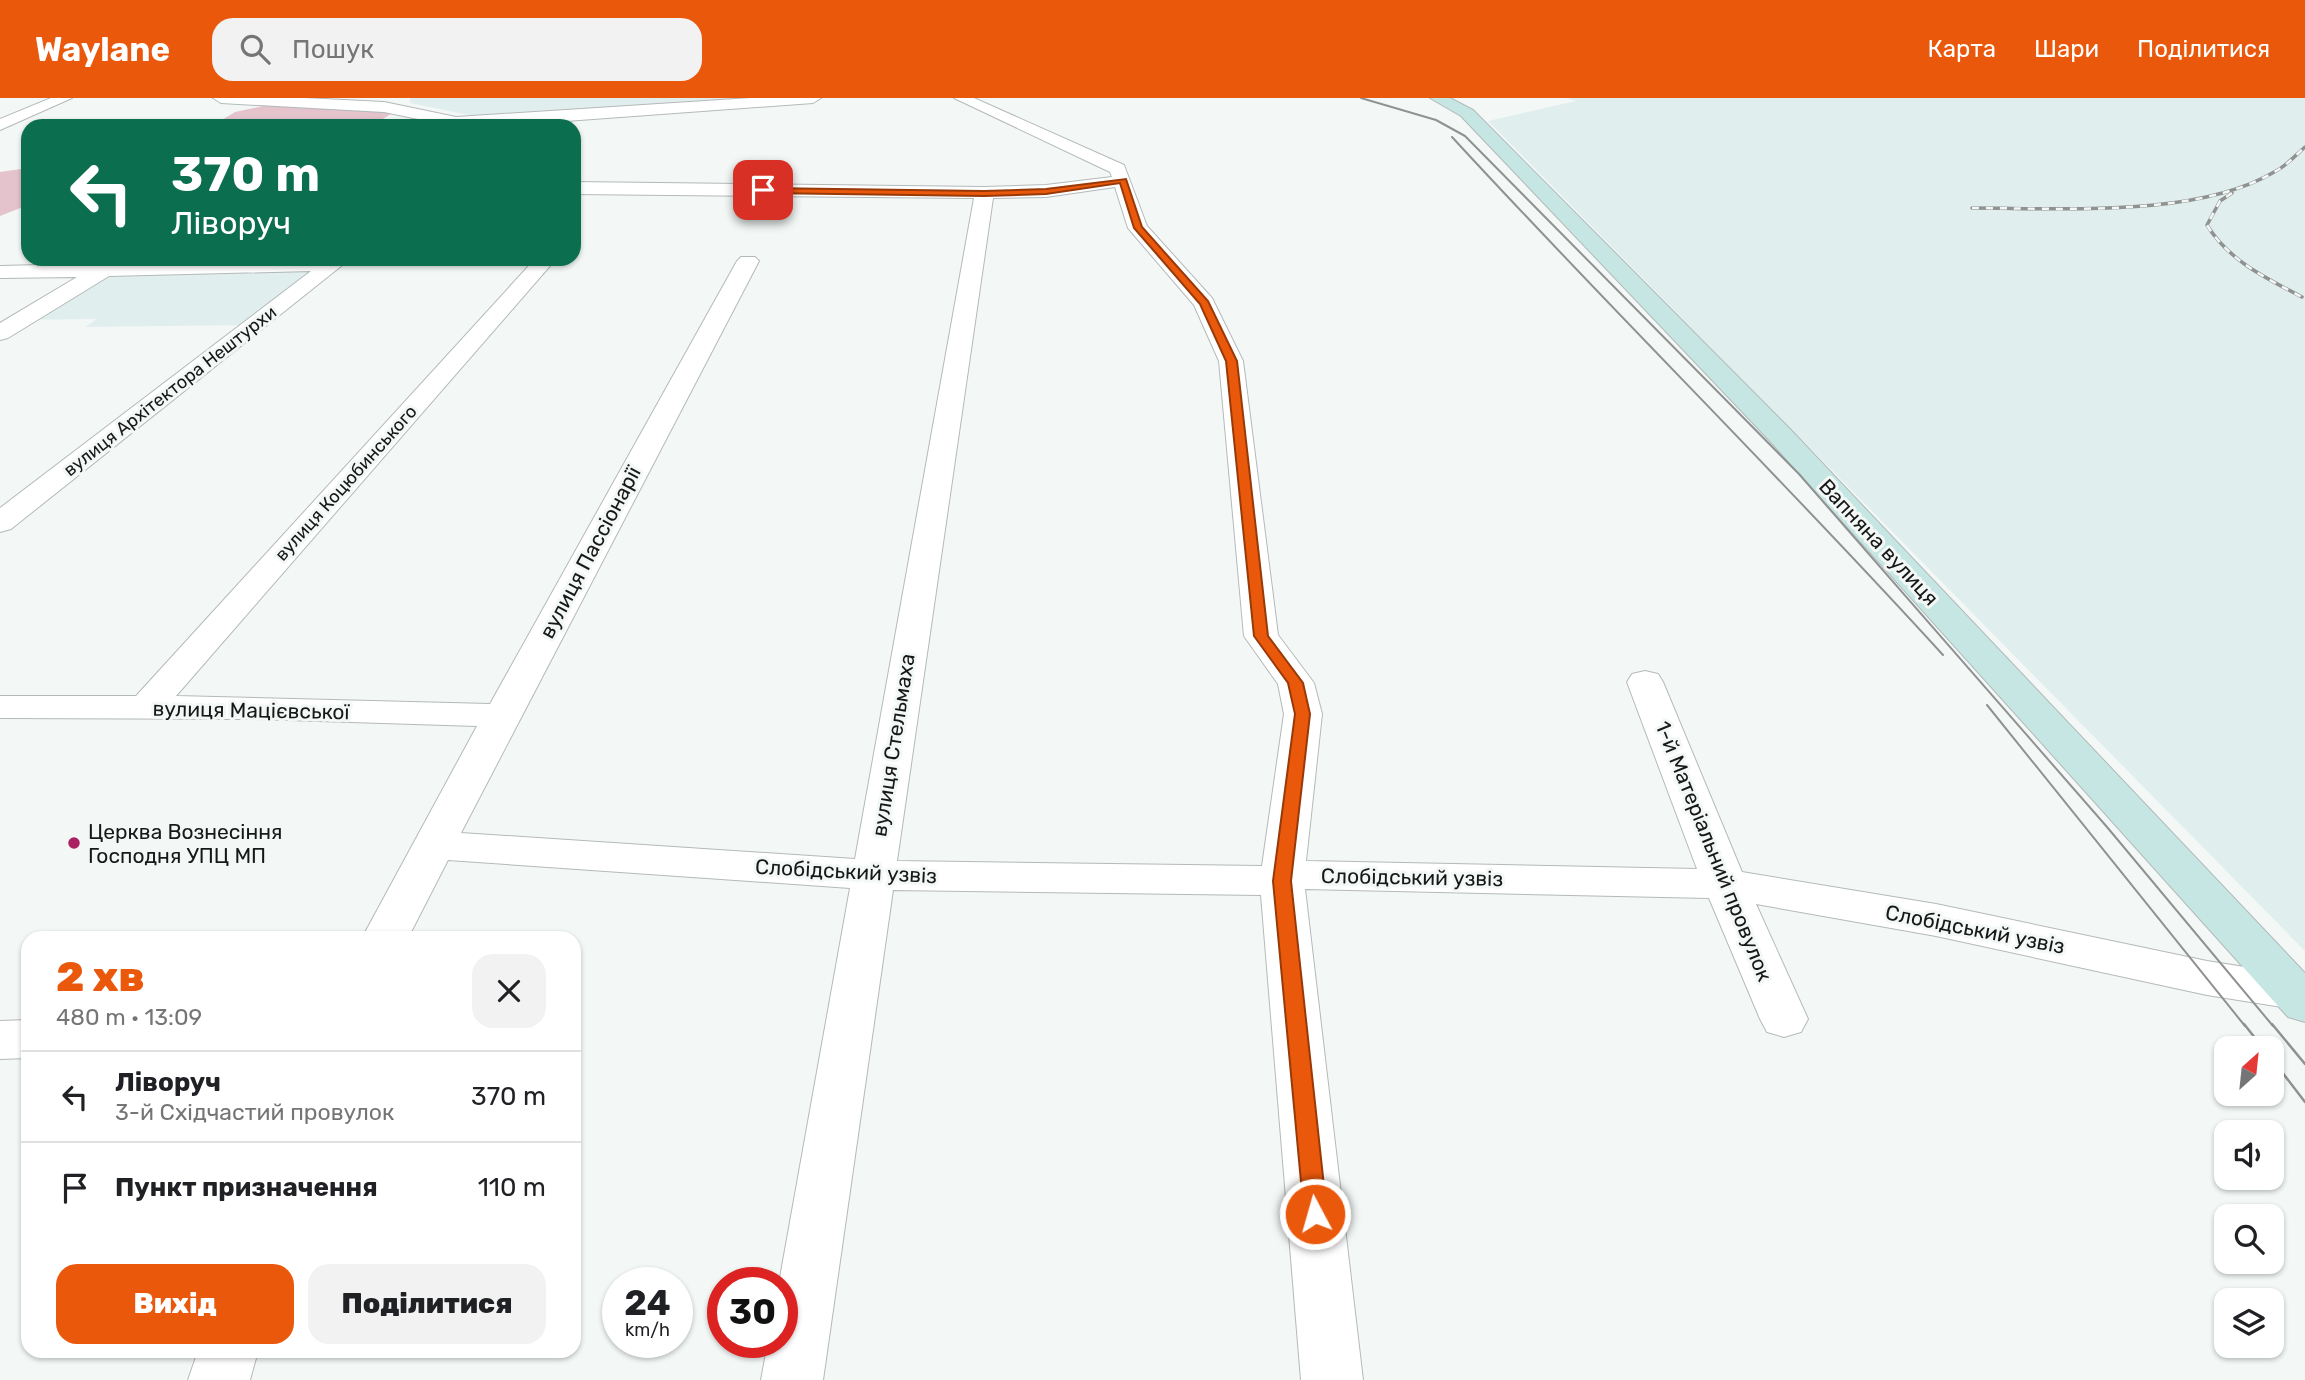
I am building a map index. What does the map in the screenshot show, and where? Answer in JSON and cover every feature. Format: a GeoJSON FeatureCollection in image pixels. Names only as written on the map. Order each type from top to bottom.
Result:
{"type":"FeatureCollection","features":[{"type":"Feature","properties":{"kind":"street"},"geometry":{"type":"LineString","coordinates":[[0,125],[64,98]]}},
{"type":"Feature","properties":{"kind":"street"},"geometry":{"type":"LineString","coordinates":[[222,98],[384,107],[442,119]]}},
{"type":"Feature","properties":{"kind":"street"},"geometry":{"type":"LineString","coordinates":[[527,119],[813,98]]}},
{"type":"Feature","properties":{"kind":"street"},"geometry":{"type":"LineString","coordinates":[[962,98],[1118,169],[1138,228],[1205,303],[1231,361],[1261,636],[1296,683],[1303,714],[1282,881],[1332,1380]]}},
{"type":"Feature","properties":{"kind":"street","name":"Вапняна вулиця"},"geometry":{"type":"LineString","coordinates":[[1438,98],[1467,113],[1780,435],[2300,998]]}},
{"type":"Feature","properties":{"kind":"street"},"geometry":{"type":"LineString","coordinates":[[581,188],[984,193],[1046,191],[1123,181]]}},
{"type":"Feature","properties":{"kind":"street","name":"вулиця Стельмаха"},"geometry":{"type":"LineString","coordinates":[[792,1380],[984,193]]}},
{"type":"Feature","properties":{"kind":"street","name":"вулиця Пассіонарії"},"geometry":{"type":"LineString","coordinates":[[390,931],[502,716],[748,261]]}},
{"type":"Feature","properties":{"kind":"street"},"geometry":{"type":"LineString","coordinates":[[0,272],[83,266]]}},
{"type":"Feature","properties":{"kind":"street"},"geometry":{"type":"LineString","coordinates":[[0,333],[108,266]]}},
{"type":"Feature","properties":{"kind":"street","name":"вулиця Архітектора Нештурхи"},"geometry":{"type":"LineString","coordinates":[[0,523],[332,266]]}},
{"type":"Feature","properties":{"kind":"street","name":"вулиця Коцюбинського"},"geometry":{"type":"LineString","coordinates":[[146,708],[540,266]]}},
{"type":"Feature","properties":{"kind":"street","name":"1-й Матеріальний провулок"},"geometry":{"type":"LineString","coordinates":[[1645,682],[1724,884],[1784,1019]]}},
{"type":"Feature","properties":{"kind":"street","name":"вулиця Мацієвської"},"geometry":{"type":"LineString","coordinates":[[0,707],[502,716]]}},
{"type":"Feature","properties":{"kind":"street","name":"Слобідський узвіз"},"geometry":{"type":"LineString","coordinates":[[436,845],[872,875],[1282,881],[1303,875],[1724,884],[1936,920],[2300,998]]}},
{"type":"Feature","properties":{"kind":"street"},"geometry":{"type":"LineString","coordinates":[[0,1040],[21,1039]]}},
{"type":"Feature","properties":{"kind":"street"},"geometry":{"type":"LineString","coordinates":[[219,1380],[226,1358]]}},
{"type":"Feature","properties":{"kind":"shaded area"},"geometry":{"type":"Polygon","coordinates":[[[410,98],[752,98],[488,119],[410,103],[410,98]]]}},
{"type":"Feature","properties":{"kind":"shaded area"},"geometry":{"type":"Polygon","coordinates":[[[1567,98],[2305,98],[2305,951],[1488,121],[1576,101],[1567,98]]]}},
{"type":"Feature","properties":{"kind":"shaded area"},"geometry":{"type":"Polygon","coordinates":[[[272,104],[394,112],[383,119],[224,119],[235,112],[272,104]]]}},
{"type":"Feature","properties":{"kind":"shaded area"},"geometry":{"type":"Polygon","coordinates":[[[21,169],[21,208],[0,216],[0,172],[21,169]]]}},
{"type":"Feature","properties":{"kind":"shaded area"},"geometry":{"type":"Polygon","coordinates":[[[328,267],[252,325],[85,327],[97,319],[23,320],[108,269],[328,267]]]}},
{"type":"Feature","properties":{"kind":"tram line"},"geometry":{"type":"LineString","coordinates":[[1361,98],[1436,120],[1465,136],[1799,474],[2107,827],[2273,1026]]}},
{"type":"Feature","properties":{"kind":"tram line"},"geometry":{"type":"LineString","coordinates":[[1452,137],[1943,655]]}},
{"type":"Feature","properties":{"kind":"tram line"},"geometry":{"type":"LineString","coordinates":[[1987,705],[2245,1026]]}},
{"type":"Feature","properties":{"kind":"tram line"},"geometry":{"type":"LineString","coordinates":[[2244,1024],[2254,1036]]}},
{"type":"Feature","properties":{"kind":"tram line"},"geometry":{"type":"LineString","coordinates":[[2272,1024],[2305,1064]]}},
{"type":"Feature","properties":{"kind":"tram line"},"geometry":{"type":"LineString","coordinates":[[2284,1075],[2305,1102]]}},
{"type":"Feature","properties":{"kind":"railway"},"geometry":{"type":"LineString","coordinates":[[1972,208],[2087,209],[2129,207],[2208,197],[2244,186],[2276,171],[2305,147]]}},
{"type":"Feature","properties":{"kind":"railway"},"geometry":{"type":"LineString","coordinates":[[2232,193],[2220,201],[2207,225],[2237,259],[2302,297]]}},
{"type":"Feature","properties":{"kind":"place","name":"Церква Вознесіння Господня УПЦ МП"},"geometry":{"type":"Point","coordinates":[74,843]}},
{"type":"Feature","properties":{"kind":"route"},"geometry":{"type":"LineString","coordinates":[[763,190],[984,193],[1046,191],[1123,181],[1138,228],[1205,303],[1231,361],[1261,636],[1296,683],[1303,714],[1282,881],[1315,1214]]}}]}
